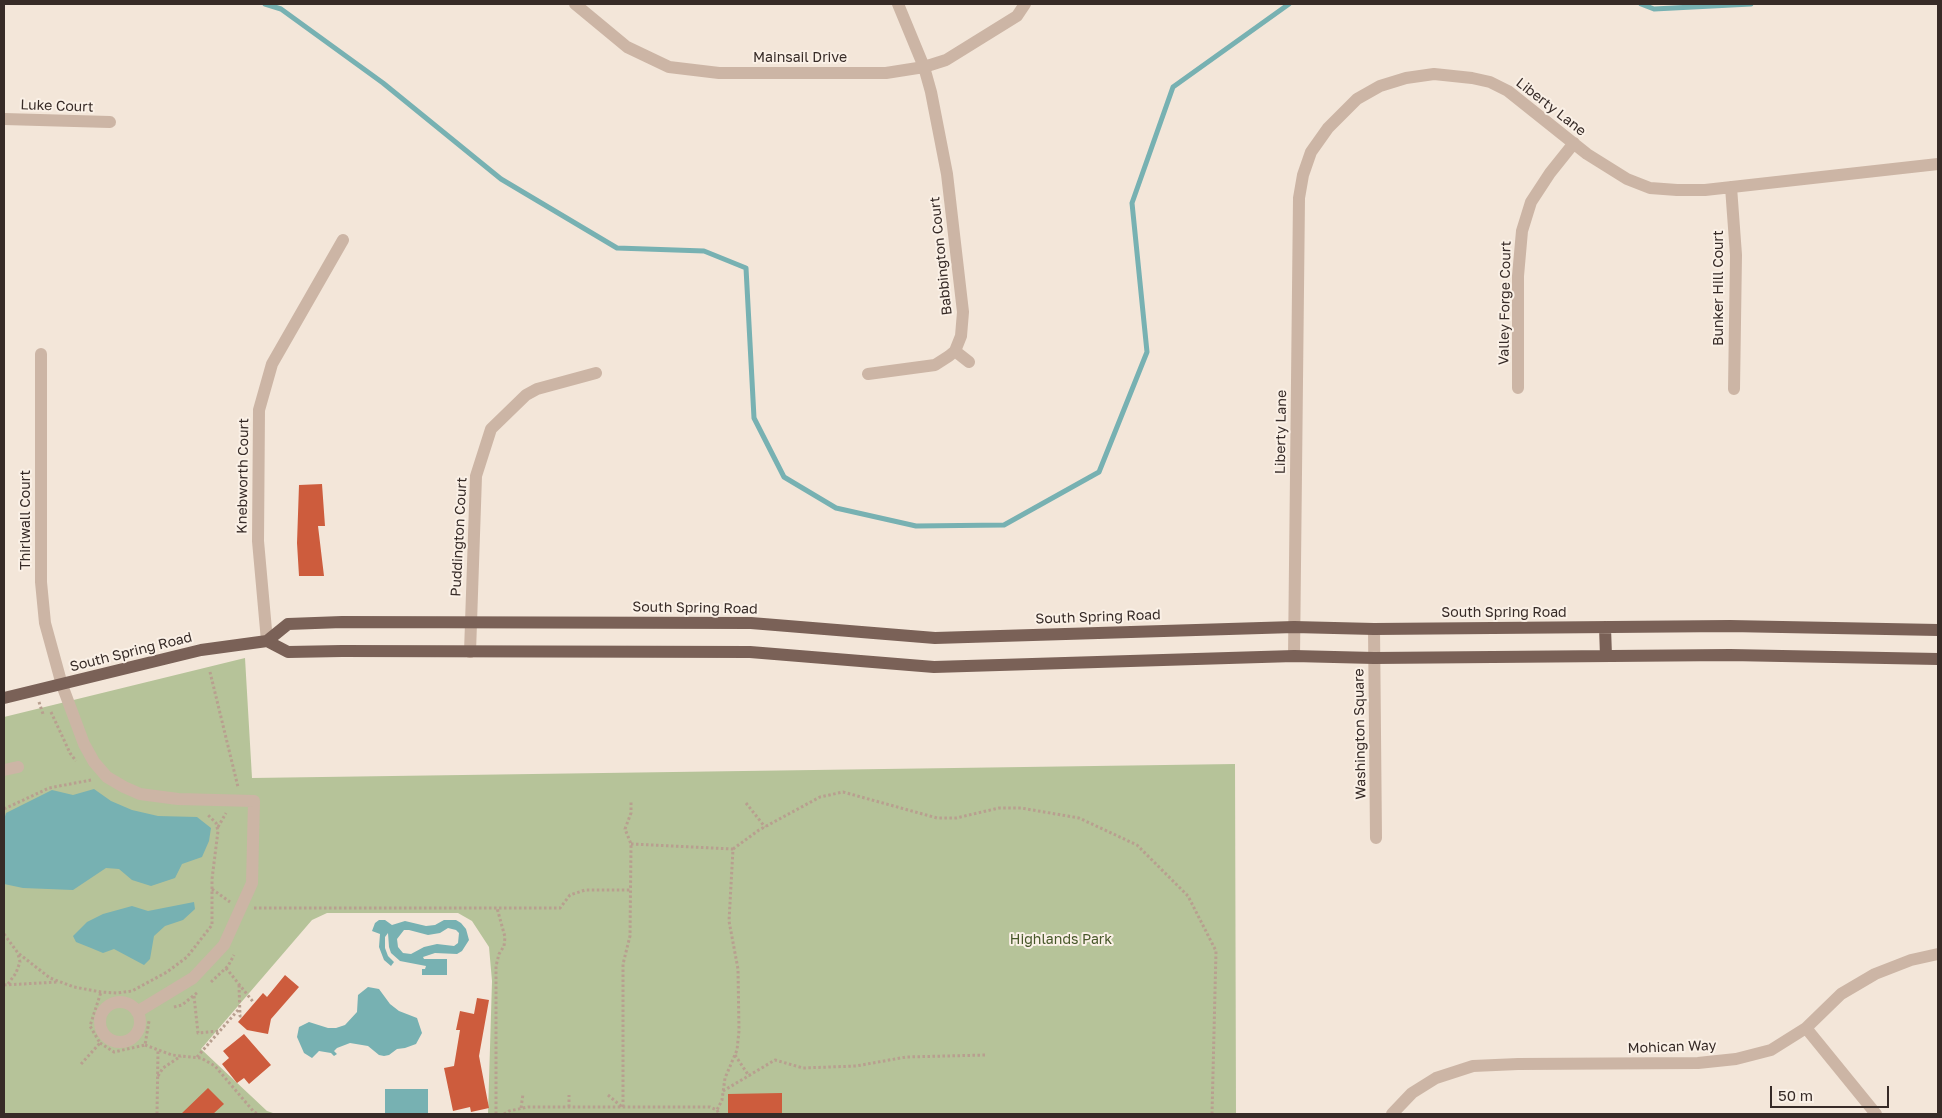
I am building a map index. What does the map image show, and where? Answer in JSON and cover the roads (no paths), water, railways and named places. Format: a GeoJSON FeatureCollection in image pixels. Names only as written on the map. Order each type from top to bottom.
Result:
{"type":"FeatureCollection","features":[{"type":"Feature","properties":{"kind":"main road","name":"South Spring Road"},"geometry":{"type":"LineString","coordinates":[[4,698],[201,650],[267,641],[288,624],[342,622],[751,623],[935,638],[1294,627],[1374,629],[1730,626],[1938,630]]}},
{"type":"Feature","properties":{"kind":"main road"},"geometry":{"type":"LineString","coordinates":[[1605,627],[1606,656]]}},
{"type":"Feature","properties":{"kind":"main road"},"geometry":{"type":"LineString","coordinates":[[267,641],[288,652],[750,652],[934,667],[1294,656],[1374,658],[1730,655],[1938,658]]}},
{"type":"Feature","properties":{"kind":"street","name":"Mainsail Drive"},"geometry":{"type":"LineString","coordinates":[[574,4],[627,47],[670,67],[719,73],[886,72],[924,67],[946,60],[1017,16],[1025,4]]}},
{"type":"Feature","properties":{"kind":"street","name":"Babbington Court"},"geometry":{"type":"LineString","coordinates":[[898,4],[924,67],[931,92],[947,174],[964,312],[961,336],[955,351]]}},
{"type":"Feature","properties":{"kind":"street","name":"Liberty Lane"},"geometry":{"type":"LineString","coordinates":[[1294,656],[1297,220],[1299,198],[1303,175],[1311,152],[1328,128],[1357,99],[1380,86],[1406,78],[1434,74],[1490,82],[1508,91],[1587,154],[1626,179],[1650,188],[1677,190],[1731,187],[1938,164]]}},
{"type":"Feature","properties":{"kind":"street","name":"Luke Court"},"geometry":{"type":"LineString","coordinates":[[4,119],[110,122]]}},
{"type":"Feature","properties":{"kind":"street","name":"Valley Forge Court"},"geometry":{"type":"LineString","coordinates":[[1518,388],[1518,276],[1522,231],[1531,202],[1550,173],[1574,143]]}},
{"type":"Feature","properties":{"kind":"street","name":"Bunker Hill Court"},"geometry":{"type":"LineString","coordinates":[[1731,187],[1736,255],[1734,389]]}},
{"type":"Feature","properties":{"kind":"street","name":"Knebworth Court"},"geometry":{"type":"LineString","coordinates":[[267,641],[258,541],[259,410],[272,364],[343,240]]}},
{"type":"Feature","properties":{"kind":"street"},"geometry":{"type":"LineString","coordinates":[[868,374],[935,366],[955,351],[969,362]]}},
{"type":"Feature","properties":{"kind":"street","name":"Thirlwall Court"},"geometry":{"type":"LineString","coordinates":[[40,354],[41,582],[45,623],[62,684],[84,744],[94,762],[107,776],[124,787],[140,794],[178,799],[254,801],[252,883],[224,945],[193,978],[140,1010]]}},
{"type":"Feature","properties":{"kind":"street","name":"Puddington Court"},"geometry":{"type":"LineString","coordinates":[[470,652],[476,476],[491,429],[526,395],[537,388],[596,373]]}},
{"type":"Feature","properties":{"kind":"street","name":"Washington Square"},"geometry":{"type":"LineString","coordinates":[[1374,629],[1376,838]]}},
{"type":"Feature","properties":{"kind":"street"},"geometry":{"type":"LineString","coordinates":[[4,770],[18,767]]}},
{"type":"Feature","properties":{"kind":"street","name":"Mohican Way"},"geometry":{"type":"LineString","coordinates":[[1392,1114],[1412,1093],[1436,1078],[1473,1066],[1698,1063],[1736,1059],[1771,1050],[1806,1028],[1841,994],[1875,974],[1911,960],[1938,954]]}},
{"type":"Feature","properties":{"kind":"street"},"geometry":{"type":"LineString","coordinates":[[1806,1028],[1876,1114]]}},
{"type":"Feature","properties":{"kind":"water"},"geometry":{"type":"Polygon","coordinates":[[[94,789],[111,801],[132,810],[158,816],[197,817],[211,828],[209,841],[202,857],[182,864],[175,878],[151,886],[132,880],[119,869],[106,868],[73,890],[23,888],[4,884],[4,820],[6,813],[52,790],[73,795],[94,789]]]}},
{"type":"Feature","properties":{"kind":"water"},"geometry":{"type":"Polygon","coordinates":[[[194,902],[195,909],[183,920],[165,926],[154,936],[150,959],[144,965],[114,949],[103,953],[76,942],[73,936],[87,922],[103,914],[132,906],[148,911],[194,902]]]}},
{"type":"Feature","properties":{"kind":"water"},"geometry":{"type":"Polygon","coordinates":[[[379,920],[385,920],[392,925],[405,921],[426,926],[435,925],[444,920],[456,920],[466,929],[469,940],[462,951],[457,954],[435,953],[423,957],[424,959],[447,959],[447,975],[422,975],[422,969],[425,969],[426,966],[400,961],[391,953],[388,933],[385,937],[385,948],[388,956],[394,962],[391,966],[384,960],[379,947],[380,934],[372,931],[375,923],[379,920]],[[448,928],[440,933],[428,935],[404,930],[397,939],[398,947],[403,953],[411,954],[424,947],[437,944],[454,946],[458,943],[459,933],[448,928]]]}},
{"type":"Feature","properties":{"kind":"water"},"geometry":{"type":"Polygon","coordinates":[[[368,987],[379,989],[390,1004],[399,1011],[417,1018],[422,1033],[416,1044],[397,1049],[384,1056],[379,1055],[368,1046],[350,1043],[337,1048],[334,1051],[337,1054],[334,1056],[331,1053],[319,1051],[312,1058],[304,1053],[297,1037],[299,1027],[309,1022],[328,1028],[345,1025],[357,1012],[358,995],[368,987]]]}},
{"type":"Feature","properties":{"kind":"water"},"geometry":{"type":"Polygon","coordinates":[[[385,1089],[428,1089],[428,1114],[385,1114],[385,1089]]]}},
{"type":"Feature","properties":{"kind":"waterway"},"geometry":{"type":"LineString","coordinates":[[265,4],[281,9],[383,83],[501,179],[617,248],[704,251],[746,268],[754,418],[784,477],[836,508],[916,526],[1004,525],[1099,472],[1147,352],[1132,203],[1173,87],[1289,4]]}},
{"type":"Feature","properties":{"kind":"waterway"},"geometry":{"type":"LineString","coordinates":[[1641,4],[1654,9],[1751,4]]}},
{"type":"Feature","properties":{"kind":"park label","name":"Highlands Park"},"geometry":{"type":"Point","coordinates":[1061,940]}}]}
